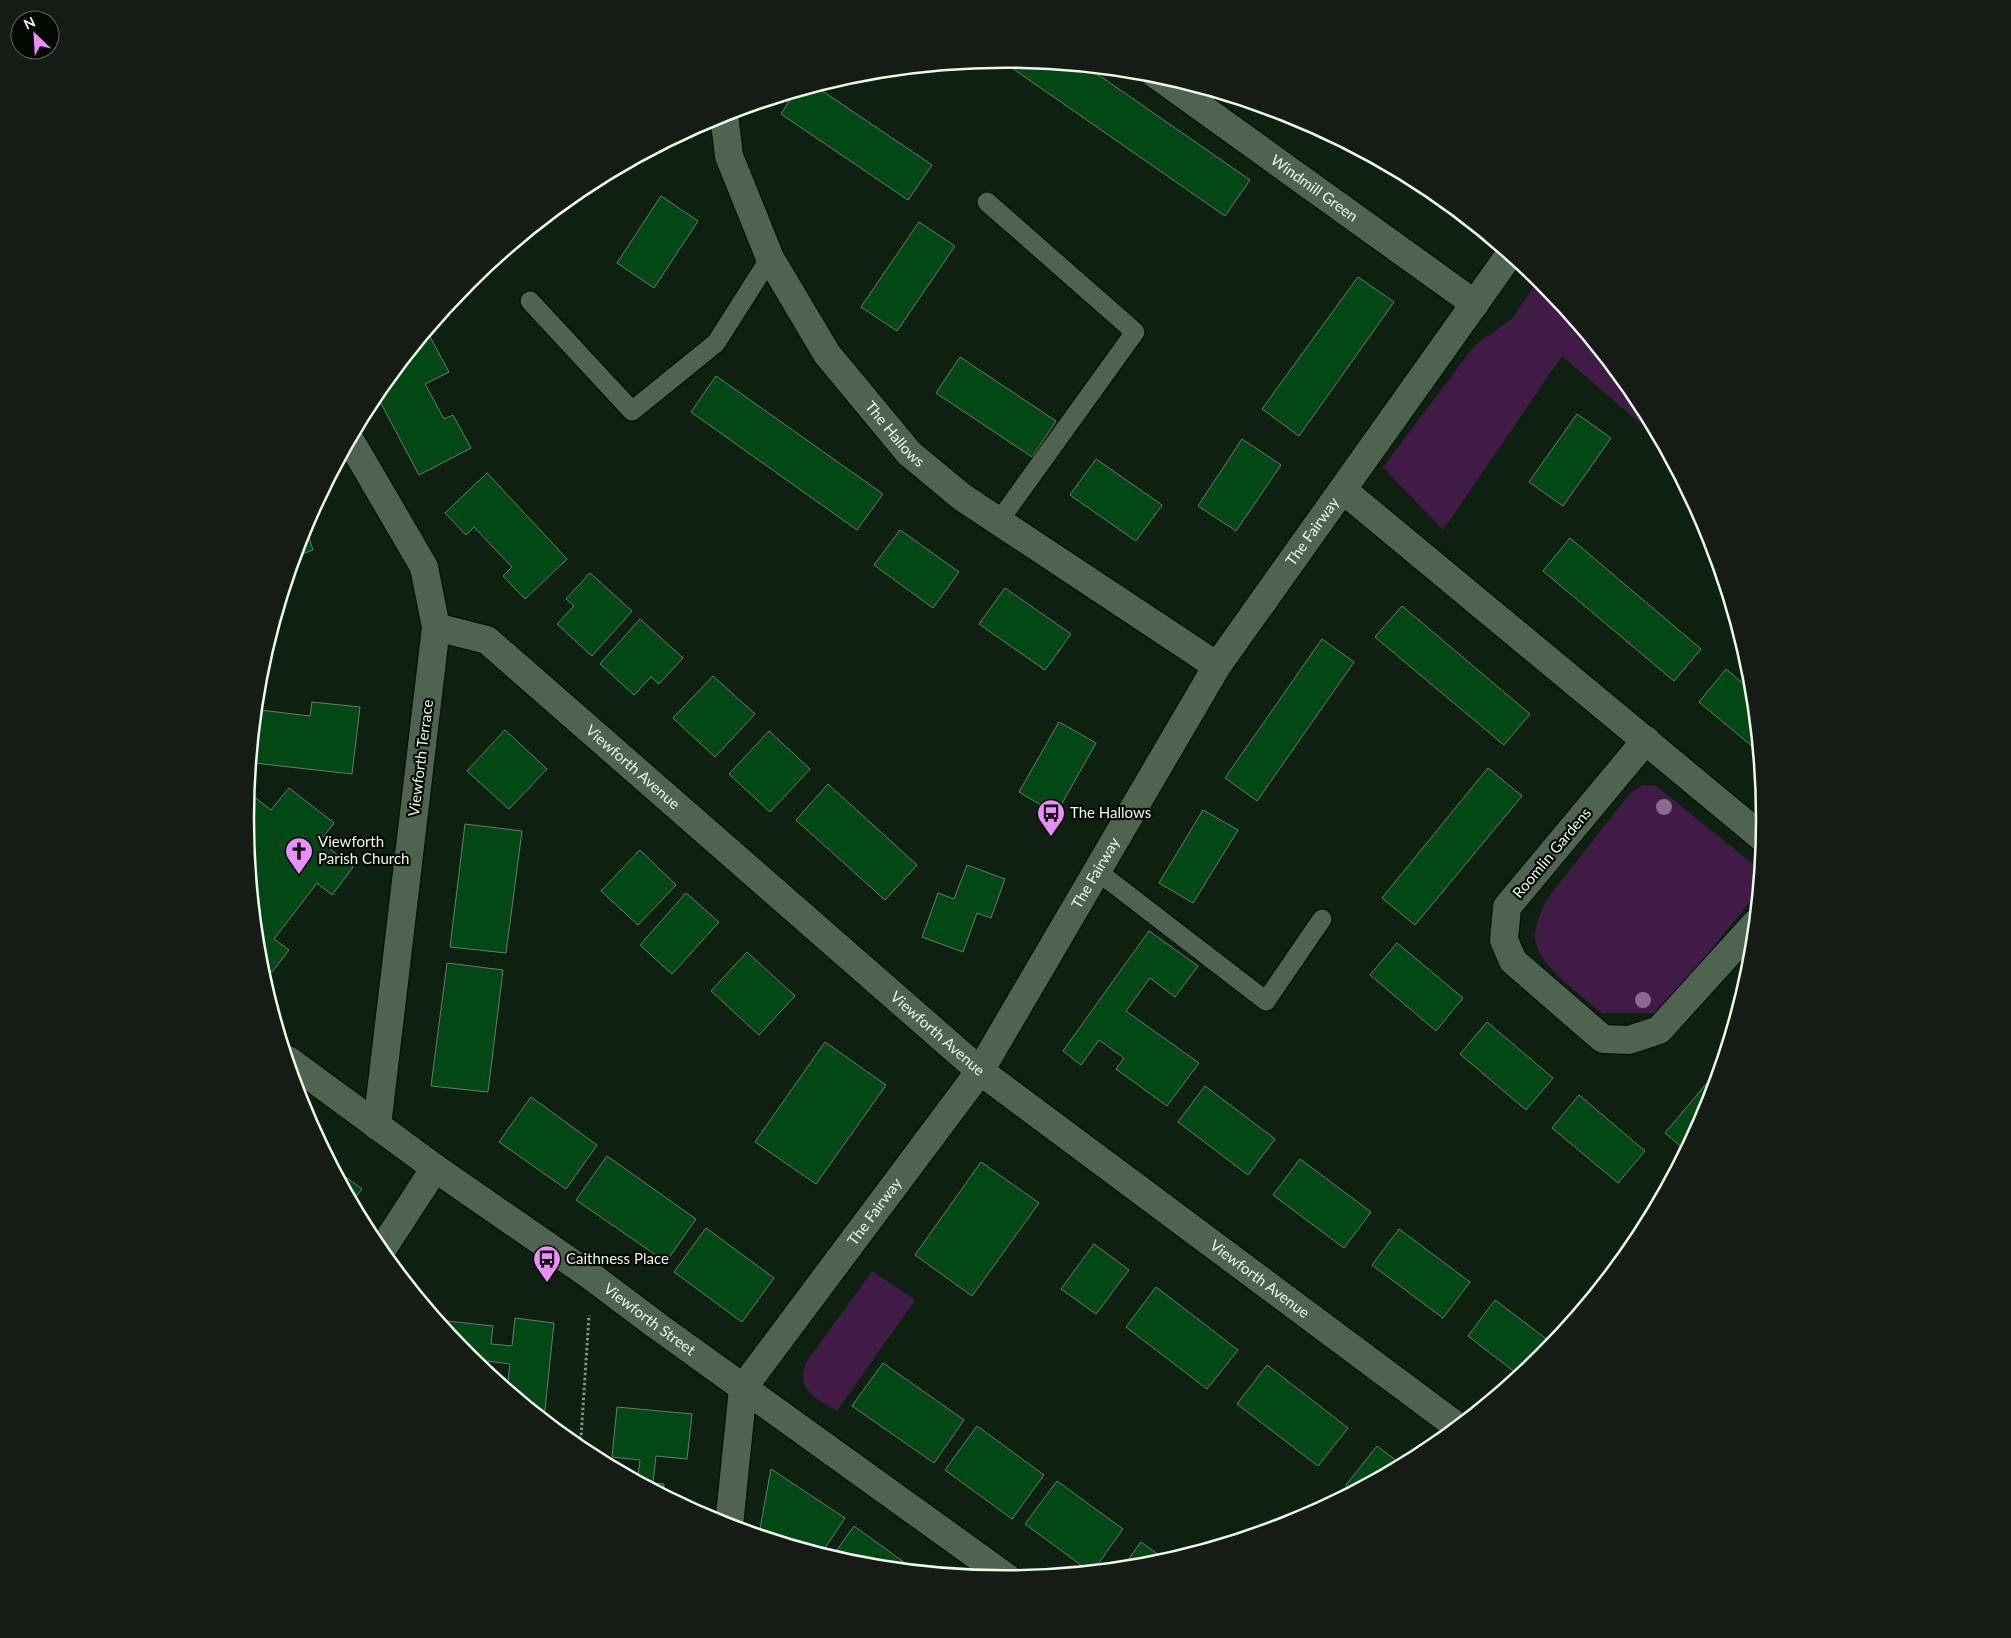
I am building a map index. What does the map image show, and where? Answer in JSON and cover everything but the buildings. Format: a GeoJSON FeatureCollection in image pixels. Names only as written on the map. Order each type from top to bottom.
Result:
{"type":"FeatureCollection","features":[{"type":"Feature","properties":{"kind":"street","name":"Windmill Green"},"geometry":{"type":"LineString","coordinates":[[1173,87],[1475,304]]}},
{"type":"Feature","properties":{"kind":"street","name":"The Hallows"},"geometry":{"type":"LineString","coordinates":[[725,122],[729,156],[770,258],[827,354],[909,453],[962,497],[1217,666]]}},
{"type":"Feature","properties":{"kind":"street","name":"The Fairway"},"geometry":{"type":"LineString","coordinates":[[743,1388],[980,1071],[1217,666],[1506,259]]}},
{"type":"Feature","properties":{"kind":"street","name":"Viewforth Terrace"},"geometry":{"type":"LineString","coordinates":[[353,446],[424,567],[436,628],[378,1126]]}},
{"type":"Feature","properties":{"kind":"street"},"geometry":{"type":"LineString","coordinates":[[1343,490],[1756,833]]}},
{"type":"Feature","properties":{"kind":"street","name":"Viewforth Avenue"},"geometry":{"type":"LineString","coordinates":[[436,628],[487,640],[980,1071],[1452,1423]]}},
{"type":"Feature","properties":{"kind":"street","name":"Roomlin Gardens"},"geometry":{"type":"LineString","coordinates":[[1646,740],[1507,907],[1504,940],[1513,962],[1603,1039],[1629,1040],[1659,1030],[1749,931]]}},
{"type":"Feature","properties":{"kind":"street","name":"Viewforth Street"},"geometry":{"type":"LineString","coordinates":[[296,1066],[436,1168],[591,1276],[656,1326],[996,1570]]}},
{"type":"Feature","properties":{"kind":"street"},"geometry":{"type":"LineString","coordinates":[[386,1244],[436,1168]]}},
{"type":"Feature","properties":{"kind":"street"},"geometry":{"type":"LineString","coordinates":[[730,1518],[743,1388]]}},
{"type":"Feature","properties":{"kind":"lane"},"geometry":{"type":"LineString","coordinates":[[987,202],[1135,332],[999,521]]}},
{"type":"Feature","properties":{"kind":"lane"},"geometry":{"type":"LineString","coordinates":[[530,301],[632,411],[716,343],[770,258]]}},
{"type":"Feature","properties":{"kind":"lane"},"geometry":{"type":"LineString","coordinates":[[1097,872],[1266,1001],[1322,919]]}},
{"type":"Feature","properties":{"kind":"path"},"geometry":{"type":"LineString","coordinates":[[579,1438],[581,1438],[591,1276]]}},
{"type":"Feature","properties":{"kind":"shaded area"},"geometry":{"type":"Polygon","coordinates":[[[1535,286],[1571,324],[1602,362],[1648,430],[1562,356],[1443,530],[1383,467],[1475,345],[1512,319],[1535,286]]]}},
{"type":"Feature","properties":{"kind":"shaded area"},"geometry":{"type":"Polygon","coordinates":[[[1643,785],[1656,786],[1753,864],[1755,868],[1753,898],[1660,1013],[1602,1013],[1546,963],[1536,944],[1535,932],[1547,899],[1631,792],[1643,785]]]}},
{"type":"Feature","properties":{"kind":"shaded area"},"geometry":{"type":"Polygon","coordinates":[[[872,1271],[915,1300],[837,1411],[816,1398],[806,1388],[803,1374],[805,1364],[872,1271]]]}},
{"type":"Feature","properties":{"kind":"place","name":"The Hallows"},"geometry":{"type":"Point","coordinates":[1051,837]}},
{"type":"Feature","properties":{"kind":"place","name":"Viewforth Parish Church"},"geometry":{"type":"Point","coordinates":[299,875]}},
{"type":"Feature","properties":{"kind":"place","name":"Caithness Place"},"geometry":{"type":"Point","coordinates":[547,1283]}}]}
